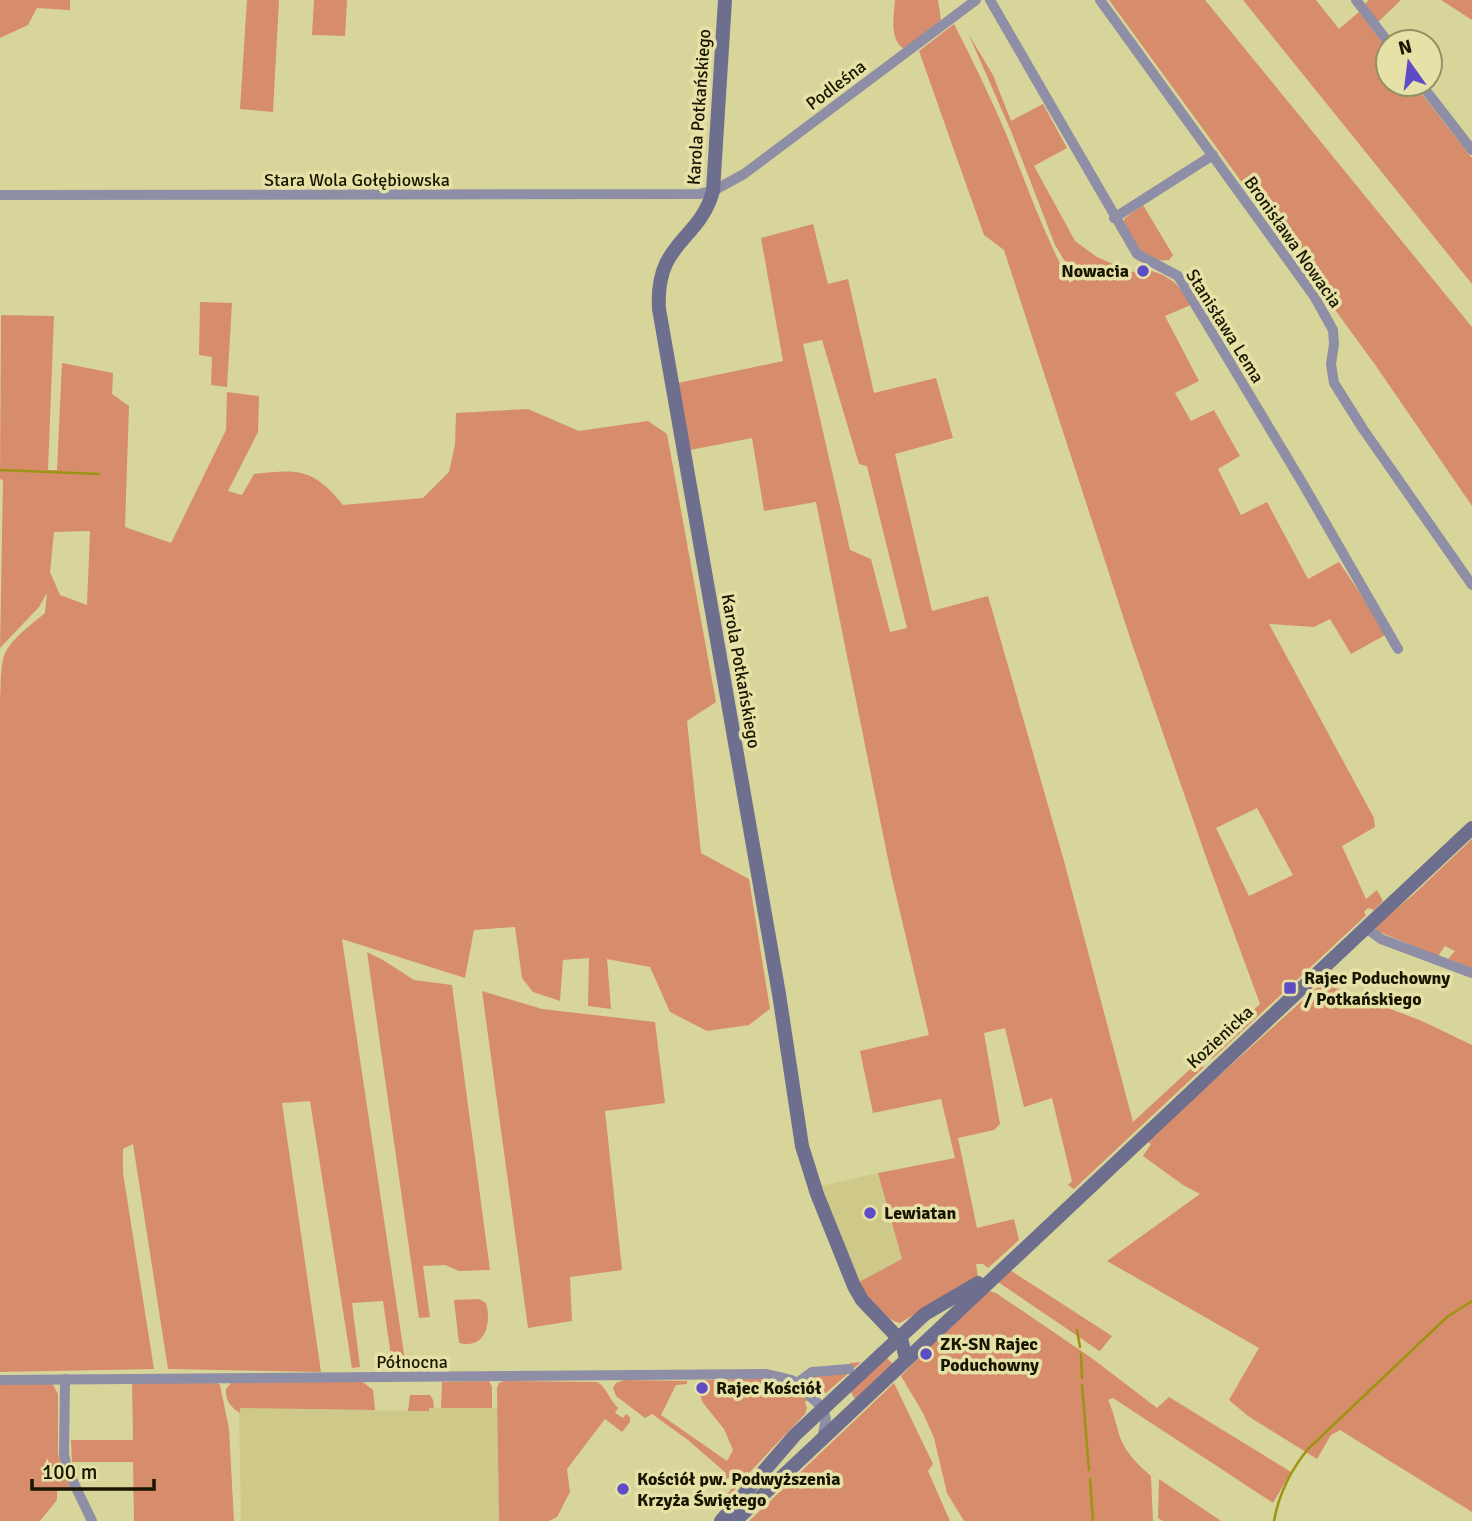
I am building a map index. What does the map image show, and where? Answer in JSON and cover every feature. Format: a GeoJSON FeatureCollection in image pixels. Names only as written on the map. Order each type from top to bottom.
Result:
{"type":"FeatureCollection","features":[{"type":"Feature","properties":{"kind":"street","name":"Karola Potkańskiego"},"geometry":{"type":"LineString","coordinates":[[725,0],[713,191],[708,207],[671,252],[663,268],[658,299],[660,322],[779,994],[802,1146],[820,1201],[854,1286],[862,1300],[904,1348]]}},
{"type":"Feature","properties":{"kind":"street","name":"Podleśna"},"geometry":{"type":"LineString","coordinates":[[713,191],[744,174],[976,0]]}},
{"type":"Feature","properties":{"kind":"street","name":"Stanisława Lema"},"geometry":{"type":"LineString","coordinates":[[990,0],[1137,254],[1178,276],[1398,649]]}},
{"type":"Feature","properties":{"kind":"street","name":"Bronisława Nowacia"},"geometry":{"type":"LineString","coordinates":[[1100,0],[1328,318],[1333,330],[1331,363],[1334,383],[1472,585]]}},
{"type":"Feature","properties":{"kind":"street"},"geometry":{"type":"LineString","coordinates":[[1356,0],[1377,28]]}},
{"type":"Feature","properties":{"kind":"street"},"geometry":{"type":"LineString","coordinates":[[1432,98],[1472,150]]}},
{"type":"Feature","properties":{"kind":"street"},"geometry":{"type":"LineString","coordinates":[[1114,218],[1213,155]]}},
{"type":"Feature","properties":{"kind":"street","name":"Stara Wola Gołębiowska"},"geometry":{"type":"LineString","coordinates":[[0,195],[699,194],[713,191]]}},
{"type":"Feature","properties":{"kind":"street","name":"Kozienicka"},"geometry":{"type":"LineString","coordinates":[[904,1348],[995,1274],[1472,828]]}},
{"type":"Feature","properties":{"kind":"street"},"geometry":{"type":"LineString","coordinates":[[1366,928],[1381,939],[1472,973]]}},
{"type":"Feature","properties":{"kind":"street","name":"Kozienicka"},"geometry":{"type":"LineString","coordinates":[[735,1521],[860,1403],[904,1348],[925,1314],[995,1274]]}},
{"type":"Feature","properties":{"kind":"street"},"geometry":{"type":"LineString","coordinates":[[884,1322],[888,1332],[887,1349]]}},
{"type":"Feature","properties":{"kind":"street"},"geometry":{"type":"LineString","coordinates":[[721,1521],[817,1408],[845,1388],[887,1349],[897,1346],[904,1348]]}},
{"type":"Feature","properties":{"kind":"street"},"geometry":{"type":"LineString","coordinates":[[797,1383],[812,1371],[849,1368]]}},
{"type":"Feature","properties":{"kind":"street","name":"Północna"},"geometry":{"type":"LineString","coordinates":[[0,1380],[767,1374],[797,1383],[817,1408]]}},
{"type":"Feature","properties":{"kind":"street"},"geometry":{"type":"LineString","coordinates":[[65,1380],[64,1455],[68,1471],[92,1521]]}},
{"type":"Feature","properties":{"kind":"street"},"geometry":{"type":"LineString","coordinates":[[845,1388],[848,1402],[860,1403]]}},
{"type":"Feature","properties":{"kind":"street"},"geometry":{"type":"LineString","coordinates":[[817,1408],[826,1419],[822,1438]]}},
{"type":"Feature","properties":{"kind":"shaded area"},"geometry":{"type":"Polygon","coordinates":[[[0,0],[70,0],[70,10],[37,8],[28,25],[0,38],[0,0]]]}},
{"type":"Feature","properties":{"kind":"shaded area"},"geometry":{"type":"Polygon","coordinates":[[[247,0],[279,0],[273,112],[240,109],[247,0]]]}},
{"type":"Feature","properties":{"kind":"shaded area"},"geometry":{"type":"Polygon","coordinates":[[[314,0],[347,0],[345,36],[312,35],[314,0]]]}},
{"type":"Feature","properties":{"kind":"shaded area"},"geometry":{"type":"Polygon","coordinates":[[[895,0],[938,0],[941,20],[904,49],[899,45],[894,33],[895,0]]]}},
{"type":"Feature","properties":{"kind":"shaded area"},"geometry":{"type":"Polygon","coordinates":[[[1109,0],[1205,0],[1472,327],[1472,506],[1376,366],[1109,0]]]}},
{"type":"Feature","properties":{"kind":"shaded area"},"geometry":{"type":"Polygon","coordinates":[[[1243,0],[1316,0],[1339,29],[1359,12],[1374,32],[1374,98],[1425,98],[1472,158],[1472,284],[1243,0]]]}},
{"type":"Feature","properties":{"kind":"shaded area"},"geometry":{"type":"Polygon","coordinates":[[[1369,0],[1401,0],[1377,23],[1364,5],[1369,0]]]}},
{"type":"Feature","properties":{"kind":"shaded area"},"geometry":{"type":"Polygon","coordinates":[[[1441,0],[1472,0],[1472,20],[1441,0]]]}},
{"type":"Feature","properties":{"kind":"shaded area"},"geometry":{"type":"Polygon","coordinates":[[[954,24],[995,108],[1044,229],[1070,283],[1075,278],[1055,245],[1011,131],[969,35],[993,75],[1011,121],[1043,104],[1067,148],[1034,166],[1075,241],[1097,257],[1131,272],[1149,270],[1163,275],[1174,282],[1193,304],[1165,316],[1199,381],[1175,393],[1191,421],[1214,410],[1240,456],[1218,469],[1241,515],[1267,502],[1308,579],[1339,562],[1387,634],[1351,654],[1330,619],[1314,627],[1269,624],[1374,818],[1375,827],[1342,846],[1366,899],[1377,890],[1383,901],[1374,910],[1368,908],[1360,921],[1212,1059],[1208,1052],[1260,1004],[1132,644],[1004,250],[984,235],[919,51],[954,24]],[[1257,808],[1216,828],[1249,896],[1293,875],[1257,808]]]}},
{"type":"Feature","properties":{"kind":"shaded area"},"geometry":{"type":"Polygon","coordinates":[[[1143,205],[1173,255],[1169,260],[1146,255],[1135,244],[1123,222],[1143,205]]]}},
{"type":"Feature","properties":{"kind":"shaded area"},"geometry":{"type":"Polygon","coordinates":[[[813,224],[828,284],[848,279],[874,393],[936,378],[953,438],[895,454],[932,611],[988,596],[1064,861],[1133,1122],[1200,1060],[1204,1067],[1074,1189],[1068,1185],[1072,1181],[1052,1098],[1024,1107],[1005,1028],[984,1033],[1000,1124],[994,1130],[958,1138],[977,1228],[1014,1219],[1019,1240],[988,1268],[983,1264],[976,1264],[978,1277],[900,1323],[887,1317],[876,1307],[859,1282],[902,1259],[878,1173],[955,1158],[941,1099],[873,1113],[860,1051],[929,1035],[891,874],[816,502],[764,511],[752,438],[690,450],[678,383],[783,361],[761,238],[813,224]],[[822,340],[803,344],[850,550],[871,559],[890,632],[907,628],[867,466],[859,464],[822,340]]]}},
{"type":"Feature","properties":{"kind":"shaded area"},"geometry":{"type":"Polygon","coordinates":[[[200,302],[232,303],[227,387],[211,385],[212,357],[199,355],[200,302]]]}},
{"type":"Feature","properties":{"kind":"shaded area"},"geometry":{"type":"Polygon","coordinates":[[[1,315],[54,316],[48,470],[57,470],[62,363],[113,373],[112,394],[129,406],[125,527],[171,543],[226,430],[227,392],[259,396],[258,432],[228,491],[242,495],[254,474],[294,472],[323,484],[343,505],[423,498],[449,472],[455,444],[456,413],[528,409],[579,431],[648,421],[667,434],[716,702],[687,721],[701,853],[749,879],[770,1009],[749,1025],[707,1031],[670,1012],[650,967],[607,959],[611,1009],[588,1006],[589,958],[563,960],[560,1001],[533,992],[522,978],[515,927],[474,930],[465,978],[342,939],[406,1367],[393,1370],[383,1301],[352,1303],[360,1367],[352,1368],[310,1101],[282,1103],[321,1372],[168,1369],[133,1144],[123,1149],[123,1173],[154,1369],[0,1372],[1,675],[3,658],[8,647],[45,613],[47,593],[39,607],[0,648],[3,480],[0,479],[1,315]],[[54,532],[50,572],[60,595],[87,605],[90,532],[54,532]]]}},
{"type":"Feature","properties":{"kind":"shaded area"},"geometry":{"type":"Polygon","coordinates":[[[1472,839],[1472,968],[1448,959],[1455,951],[1445,946],[1438,956],[1377,931],[1375,926],[1413,895],[1472,839]]]}},
{"type":"Feature","properties":{"kind":"shaded area"},"geometry":{"type":"Polygon","coordinates":[[[367,952],[414,980],[452,985],[490,1270],[459,1271],[445,1265],[423,1266],[430,1317],[419,1318],[367,952]]]}},
{"type":"Feature","properties":{"kind":"shaded area"},"geometry":{"type":"Polygon","coordinates":[[[1322,983],[1422,1021],[1472,1045],[1472,1512],[1340,1430],[1331,1435],[1317,1459],[1248,1416],[1229,1400],[1259,1348],[1107,1261],[1200,1194],[1143,1156],[1151,1144],[1146,1141],[1322,983]]]}},
{"type":"Feature","properties":{"kind":"shaded area"},"geometry":{"type":"Polygon","coordinates":[[[482,991],[542,1009],[655,1022],[665,1103],[605,1111],[622,1270],[570,1277],[572,1321],[528,1328],[482,991]]]}},
{"type":"Feature","properties":{"kind":"shaded area"},"geometry":{"type":"Polygon","coordinates":[[[878,1173],[902,1259],[859,1282],[822,1186],[878,1173]]]}},
{"type":"Feature","properties":{"kind":"shaded area"},"geometry":{"type":"Polygon","coordinates":[[[1010,1270],[1112,1336],[1100,1351],[1098,1350],[998,1282],[1010,1270]]]}},
{"type":"Feature","properties":{"kind":"shaded area"},"geometry":{"type":"Polygon","coordinates":[[[985,1290],[996,1293],[1093,1359],[1157,1408],[1169,1397],[1291,1472],[1273,1503],[1113,1398],[1108,1400],[1122,1443],[1151,1476],[1153,1521],[964,1521],[947,1493],[934,1438],[901,1376],[985,1290]]]}},
{"type":"Feature","properties":{"kind":"shaded area"},"geometry":{"type":"Polygon","coordinates":[[[479,1299],[486,1303],[488,1311],[485,1333],[475,1343],[459,1343],[454,1300],[479,1299]]]}},
{"type":"Feature","properties":{"kind":"shaded area"},"geometry":{"type":"Polygon","coordinates":[[[885,1356],[894,1365],[854,1398],[851,1392],[885,1356]]]}},
{"type":"Feature","properties":{"kind":"shaded area"},"geometry":{"type":"Polygon","coordinates":[[[861,1362],[850,1372],[850,1363],[861,1362]]]}},
{"type":"Feature","properties":{"kind":"shaded area"},"geometry":{"type":"Polygon","coordinates":[[[850,1372],[826,1393],[816,1392],[806,1381],[808,1376],[850,1372]]]}},
{"type":"Feature","properties":{"kind":"shaded area"},"geometry":{"type":"Polygon","coordinates":[[[624,1380],[687,1381],[687,1384],[676,1385],[661,1415],[727,1461],[733,1450],[724,1429],[703,1403],[696,1384],[704,1380],[775,1380],[793,1388],[808,1400],[805,1402],[807,1408],[805,1414],[749,1473],[747,1472],[722,1508],[718,1504],[737,1483],[731,1477],[723,1480],[726,1473],[688,1440],[652,1414],[645,1418],[616,1396],[613,1388],[616,1383],[624,1380]]]}},
{"type":"Feature","properties":{"kind":"shaded area"},"geometry":{"type":"Polygon","coordinates":[[[489,1381],[492,1387],[492,1408],[441,1408],[442,1382],[489,1381]]]}},
{"type":"Feature","properties":{"kind":"shaded area"},"geometry":{"type":"Polygon","coordinates":[[[232,1382],[363,1382],[373,1390],[375,1410],[240,1408],[240,1413],[231,1406],[226,1397],[226,1389],[232,1382]]]}},
{"type":"Feature","properties":{"kind":"shaded area"},"geometry":{"type":"Polygon","coordinates":[[[597,1382],[618,1408],[615,1413],[623,1418],[626,1414],[630,1417],[630,1422],[622,1432],[605,1419],[567,1469],[570,1492],[557,1517],[549,1521],[499,1521],[497,1388],[499,1383],[597,1382]]]}},
{"type":"Feature","properties":{"kind":"shaded area"},"geometry":{"type":"Polygon","coordinates":[[[0,1383],[52,1383],[58,1394],[58,1454],[71,1490],[57,1491],[57,1500],[40,1521],[0,1521],[0,1383]]]}},
{"type":"Feature","properties":{"kind":"shaded area"},"geometry":{"type":"Polygon","coordinates":[[[132,1383],[220,1385],[229,1429],[234,1521],[134,1521],[133,1462],[72,1462],[71,1440],[133,1440],[132,1383]]]}},
{"type":"Feature","properties":{"kind":"shaded area"},"geometry":{"type":"Polygon","coordinates":[[[894,1383],[933,1464],[928,1471],[950,1521],[749,1521],[894,1383]]]}},
{"type":"Feature","properties":{"kind":"shaded area"},"geometry":{"type":"Polygon","coordinates":[[[410,1395],[430,1395],[434,1408],[429,1408],[429,1411],[408,1411],[410,1395]]]}},
{"type":"Feature","properties":{"kind":"shaded area"},"geometry":{"type":"Polygon","coordinates":[[[239,1408],[428,1411],[429,1408],[498,1408],[499,1521],[241,1521],[239,1408]]]}},
{"type":"Feature","properties":{"kind":"shaded area"},"geometry":{"type":"Polygon","coordinates":[[[1159,1479],[1221,1521],[1163,1521],[1158,1518],[1159,1479]]]}},
{"type":"Feature","properties":{"kind":"waterway"},"geometry":{"type":"LineString","coordinates":[[0,470],[99,474]]}},
{"type":"Feature","properties":{"kind":"waterway"},"geometry":{"type":"LineString","coordinates":[[1274,1521],[1286,1483],[1308,1449],[1447,1317],[1472,1301]]}},
{"type":"Feature","properties":{"kind":"waterway"},"geometry":{"type":"LineString","coordinates":[[1077,1330],[1080,1347]]}},
{"type":"Feature","properties":{"kind":"waterway"},"geometry":{"type":"LineString","coordinates":[[1081,1354],[1082,1378]]}},
{"type":"Feature","properties":{"kind":"waterway"},"geometry":{"type":"LineString","coordinates":[[1082,1385],[1089,1470]]}},
{"type":"Feature","properties":{"kind":"waterway"},"geometry":{"type":"LineString","coordinates":[[1090,1479],[1093,1521]]}},
{"type":"Feature","properties":{"kind":"place","name":"Nowacia"},"geometry":{"type":"Point","coordinates":[1143,271]}},
{"type":"Feature","properties":{"kind":"place","name":"Rajec Poduchowny / Potkańskiego"},"geometry":{"type":"Point","coordinates":[1290,988]}},
{"type":"Feature","properties":{"kind":"place","name":"Lewiatan"},"geometry":{"type":"Point","coordinates":[870,1213]}},
{"type":"Feature","properties":{"kind":"place","name":"ZK-SN Rajec Poduchowny"},"geometry":{"type":"Point","coordinates":[926,1354]}},
{"type":"Feature","properties":{"kind":"place","name":"Rajec Kościół"},"geometry":{"type":"Point","coordinates":[702,1388]}},
{"type":"Feature","properties":{"kind":"place","name":"Kościół pw. Podwyższenia Krzyża Świętego"},"geometry":{"type":"Point","coordinates":[623,1489]}}]}
